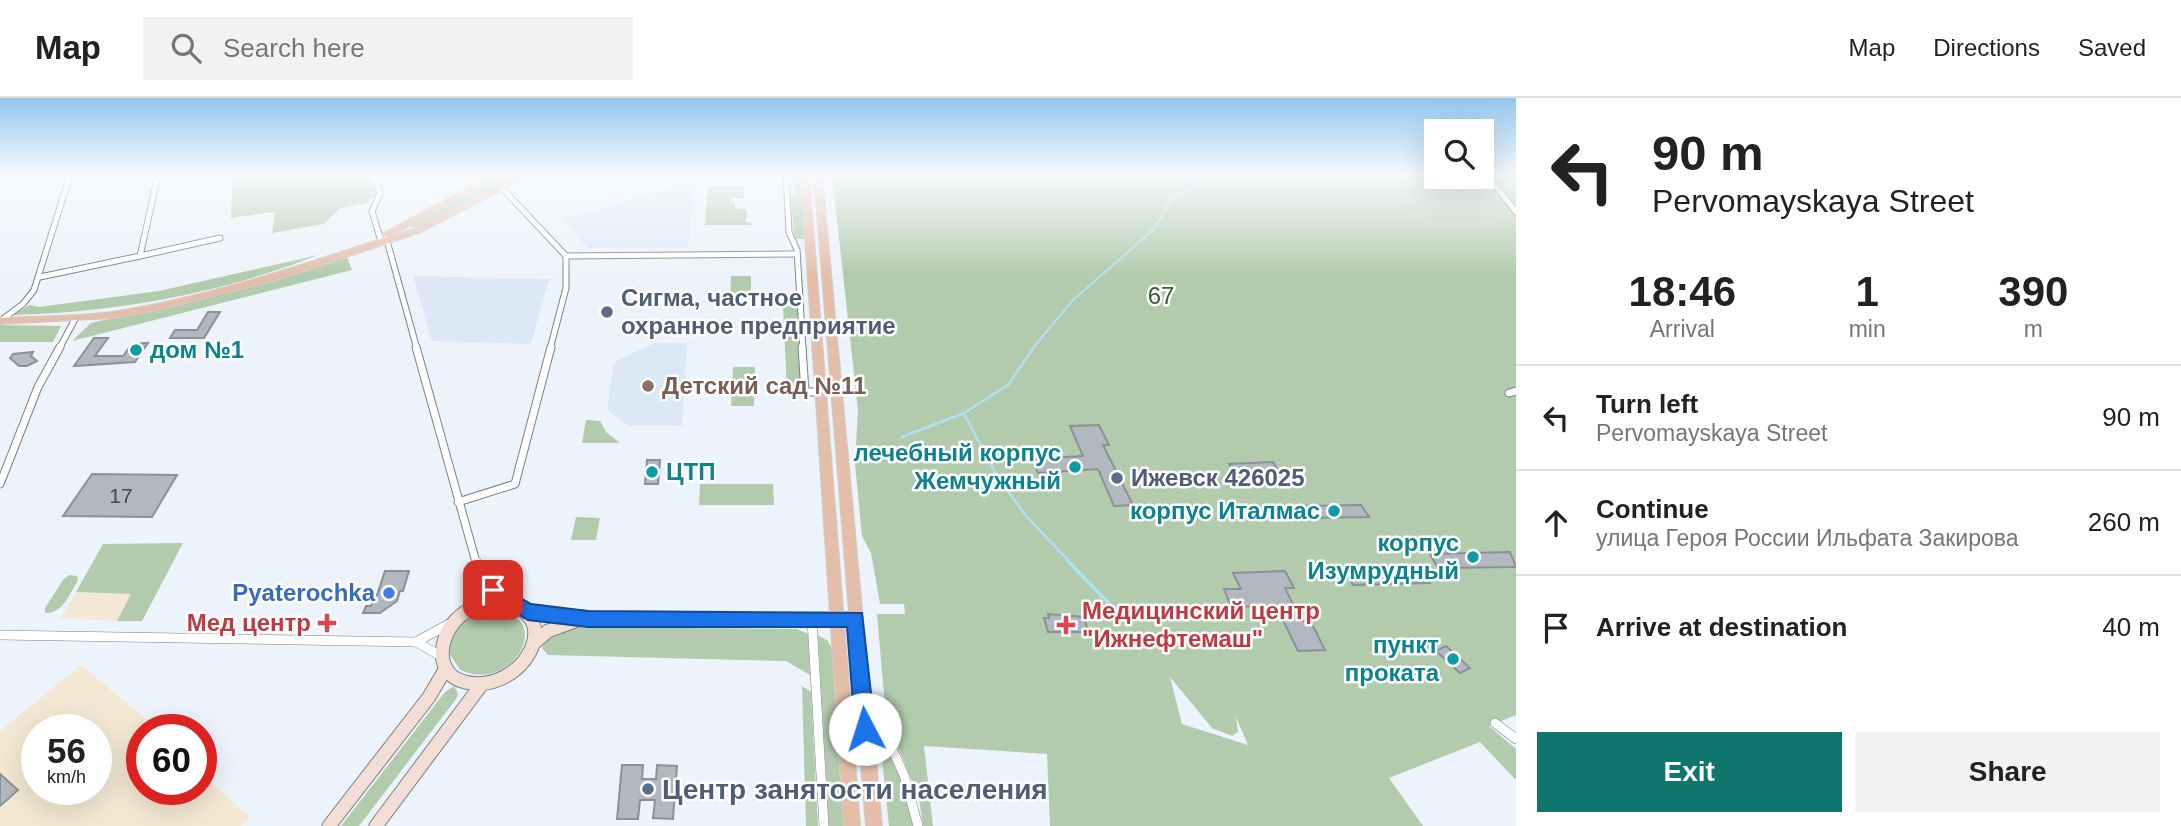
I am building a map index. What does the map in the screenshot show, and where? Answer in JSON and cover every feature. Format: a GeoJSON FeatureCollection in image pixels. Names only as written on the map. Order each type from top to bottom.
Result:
{"type":"FeatureCollection","features":[{"type":"Feature","properties":{"kind":"main road"},"geometry":{"type":"LineString","coordinates":[[413,226],[442,209]]}},
{"type":"Feature","properties":{"kind":"main road"},"geometry":{"type":"LineString","coordinates":[[0,321],[75,319],[158,307],[272,278],[346,253],[453,209]]}},
{"type":"Feature","properties":{"kind":"main road"},"geometry":{"type":"LineString","coordinates":[[808,209],[852,826]]}},
{"type":"Feature","properties":{"kind":"main road"},"geometry":{"type":"LineString","coordinates":[[821,209],[874,826]]}},
{"type":"Feature","properties":{"kind":"main road"},"geometry":{"type":"LineString","coordinates":[[328,826],[429,698],[444,662],[443,639],[452,623],[467,609],[487,601],[513,603],[528,612],[588,619],[855,619]]}},
{"type":"Feature","properties":{"kind":"main road"},"geometry":{"type":"LineString","coordinates":[[444,662],[456,678],[482,684],[502,679],[518,669],[535,642],[536,629],[528,612]]}},
{"type":"Feature","properties":{"kind":"main road"},"geometry":{"type":"LineString","coordinates":[[535,642],[565,623],[588,619]]}},
{"type":"Feature","properties":{"kind":"main road"},"geometry":{"type":"LineString","coordinates":[[376,826],[482,684]]}},
{"type":"Feature","properties":{"kind":"street"},"geometry":{"type":"LineString","coordinates":[[0,321],[23,304],[40,277],[60,209]]}},
{"type":"Feature","properties":{"kind":"street"},"geometry":{"type":"LineString","coordinates":[[140,256],[150,209]]}},
{"type":"Feature","properties":{"kind":"street"},"geometry":{"type":"LineString","coordinates":[[373,209],[384,238],[480,576],[493,590],[513,603]]}},
{"type":"Feature","properties":{"kind":"street"},"geometry":{"type":"LineString","coordinates":[[458,502],[515,484],[566,288],[566,256],[522,209]]}},
{"type":"Feature","properties":{"kind":"street"},"geometry":{"type":"LineString","coordinates":[[788,209],[789,232],[796,244],[797,254],[805,392],[822,392]]}},
{"type":"Feature","properties":{"kind":"street"},"geometry":{"type":"LineString","coordinates":[[40,277],[220,239]]}},
{"type":"Feature","properties":{"kind":"street"},"geometry":{"type":"LineString","coordinates":[[566,256],[797,254]]}},
{"type":"Feature","properties":{"kind":"street"},"geometry":{"type":"LineString","coordinates":[[798,282],[814,282]]}},
{"type":"Feature","properties":{"kind":"street"},"geometry":{"type":"LineString","coordinates":[[0,484],[38,387],[75,319]]}},
{"type":"Feature","properties":{"kind":"street"},"geometry":{"type":"LineString","coordinates":[[467,609],[480,576]]}},
{"type":"Feature","properties":{"kind":"street"},"geometry":{"type":"LineString","coordinates":[[812,620],[824,826]]}},
{"type":"Feature","properties":{"kind":"street"},"geometry":{"type":"LineString","coordinates":[[0,635],[416,642],[452,623]]}},
{"type":"Feature","properties":{"kind":"street"},"geometry":{"type":"LineString","coordinates":[[416,642],[444,662]]}},
{"type":"Feature","properties":{"kind":"street"},"geometry":{"type":"LineString","coordinates":[[861,680],[902,763],[915,799],[918,826]]}},
{"type":"Feature","properties":{"kind":"street"},"geometry":{"type":"LineString","coordinates":[[1495,723],[1516,739]]}},
{"type":"Feature","properties":{"kind":"shaded area"},"geometry":{"type":"Polygon","coordinates":[[[598,209],[692,209],[688,248],[587,248],[563,219],[598,209]]]}},
{"type":"Feature","properties":{"kind":"shaded area"},"geometry":{"type":"Polygon","coordinates":[[[413,276],[549,279],[531,344],[432,341],[413,276]]]}},
{"type":"Feature","properties":{"kind":"shaded area","name":"Детский сад №11"},"geometry":{"type":"Polygon","coordinates":[[[655,343],[687,343],[682,426],[628,426],[607,410],[614,362],[655,343]]]}},
{"type":"Feature","properties":{"kind":"shaded area"},"geometry":{"type":"Polygon","coordinates":[[[76,592],[131,594],[117,621],[61,618],[76,592]]]}},
{"type":"Feature","properties":{"kind":"shaded area"},"geometry":{"type":"Polygon","coordinates":[[[81,665],[140,714],[126,714],[126,805],[217,805],[217,788],[250,817],[241,826],[0,826],[0,731],[81,665]]]}},
{"type":"Feature","properties":{"kind":"green space"},"geometry":{"type":"Polygon","coordinates":[[[231,209],[339,209],[324,224],[272,233],[275,212],[231,218],[231,209]]]}},
{"type":"Feature","properties":{"kind":"green space"},"geometry":{"type":"Polygon","coordinates":[[[443,209],[454,209],[420,227],[410,227],[443,209]]]}},
{"type":"Feature","properties":{"kind":"green space"},"geometry":{"type":"Polygon","coordinates":[[[706,209],[747,209],[746,222],[751,222],[751,225],[705,225],[706,209]]]}},
{"type":"Feature","properties":{"kind":"green space"},"geometry":{"type":"Polygon","coordinates":[[[792,209],[803,209],[805,239],[797,239],[794,235],[792,209]]]}},
{"type":"Feature","properties":{"kind":"green space","name":"67"},"geometry":{"type":"Polygon","coordinates":[[[836,209],[1516,209],[1516,715],[1489,726],[1516,749],[1516,780],[1480,742],[1389,778],[1423,826],[1050,826],[1047,754],[924,746],[933,826],[923,826],[919,798],[886,718],[877,614],[905,614],[904,604],[880,604],[871,553],[862,536],[855,464],[858,410],[836,209]],[[1170,677],[1182,724],[1248,745],[1236,717],[1238,732],[1232,736],[1212,728],[1170,677]]]}},
{"type":"Feature","properties":{"kind":"green space"},"geometry":{"type":"Polygon","coordinates":[[[318,255],[244,280],[168,299],[91,310],[12,315],[30,305],[39,307],[159,291],[318,255]]]}},
{"type":"Feature","properties":{"kind":"green space"},"geometry":{"type":"Polygon","coordinates":[[[347,257],[352,270],[72,341],[91,323],[263,284],[347,257]]]}},
{"type":"Feature","properties":{"kind":"green space"},"geometry":{"type":"Polygon","coordinates":[[[731,276],[751,276],[751,301],[730,301],[731,276]]]}},
{"type":"Feature","properties":{"kind":"green space"},"geometry":{"type":"Polygon","coordinates":[[[783,305],[800,305],[805,392],[787,392],[783,305]]]}},
{"type":"Feature","properties":{"kind":"green space"},"geometry":{"type":"Polygon","coordinates":[[[0,325],[61,326],[53,342],[0,342],[0,325]]]}},
{"type":"Feature","properties":{"kind":"green space"},"geometry":{"type":"Polygon","coordinates":[[[733,367],[755,367],[754,406],[731,406],[733,367]]]}},
{"type":"Feature","properties":{"kind":"green space"},"geometry":{"type":"Polygon","coordinates":[[[586,420],[600,421],[606,432],[620,443],[582,443],[586,420]]]}},
{"type":"Feature","properties":{"kind":"green space"},"geometry":{"type":"Polygon","coordinates":[[[700,484],[773,484],[774,505],[699,505],[700,484]]]}},
{"type":"Feature","properties":{"kind":"green space"},"geometry":{"type":"Polygon","coordinates":[[[576,517],[600,518],[596,540],[571,540],[576,517]]]}},
{"type":"Feature","properties":{"kind":"green space"},"geometry":{"type":"Polygon","coordinates":[[[183,543],[142,621],[117,621],[131,594],[76,592],[103,544],[183,543]]]}},
{"type":"Feature","properties":{"kind":"green space"},"geometry":{"type":"Polygon","coordinates":[[[69,575],[77,576],[78,580],[69,596],[57,610],[45,613],[45,608],[69,575]]]}},
{"type":"Feature","properties":{"kind":"green space"},"geometry":{"type":"Polygon","coordinates":[[[495,608],[513,615],[523,626],[525,639],[520,652],[510,664],[496,672],[479,675],[460,670],[449,653],[454,635],[470,617],[495,608]]]}},
{"type":"Feature","properties":{"kind":"green space"},"geometry":{"type":"Polygon","coordinates":[[[575,627],[797,629],[808,634],[810,675],[786,661],[548,655],[542,648],[545,641],[575,627]]]}},
{"type":"Feature","properties":{"kind":"green space"},"geometry":{"type":"Polygon","coordinates":[[[818,635],[828,641],[833,651],[844,826],[829,826],[818,635]]]}},
{"type":"Feature","properties":{"kind":"green space"},"geometry":{"type":"Polygon","coordinates":[[[454,686],[458,694],[456,699],[359,826],[341,826],[445,692],[454,686]]]}},
{"type":"Feature","properties":{"kind":"green space"},"geometry":{"type":"Polygon","coordinates":[[[802,686],[811,692],[818,826],[806,826],[802,686]]]}},
{"type":"Feature","properties":{"kind":"green space"},"geometry":{"type":"Polygon","coordinates":[[[878,721],[902,763],[918,826],[889,826],[878,721]]]}},
{"type":"Feature","properties":{"kind":"building"},"geometry":{"type":"Polygon","coordinates":[[[208,312],[220,312],[204,338],[170,338],[175,330],[197,330],[208,312]]]}},
{"type":"Feature","properties":{"kind":"building","name":"дом №1"},"geometry":{"type":"Polygon","coordinates":[[[94,338],[108,338],[95,356],[123,356],[132,344],[148,343],[135,362],[74,366],[94,338]]]}},
{"type":"Feature","properties":{"kind":"building"},"geometry":{"type":"Polygon","coordinates":[[[33,352],[31,356],[37,361],[27,366],[19,366],[10,358],[13,354],[33,352]]]}},
{"type":"Feature","properties":{"kind":"building","name":"лечебный корпус Жемчужный"},"geometry":{"type":"Polygon","coordinates":[[[1099,425],[1109,445],[1103,445],[1133,505],[1114,506],[1098,469],[1038,473],[1032,459],[1083,456],[1070,426],[1099,425]]]}},
{"type":"Feature","properties":{"kind":"building","name":"ЦТП"},"geometry":{"type":"Polygon","coordinates":[[[647,460],[660,460],[658,484],[645,484],[647,460]]]}},
{"type":"Feature","properties":{"kind":"building"},"geometry":{"type":"Polygon","coordinates":[[[1273,462],[1278,471],[1235,474],[1229,464],[1273,462]]]}},
{"type":"Feature","properties":{"kind":"building"},"geometry":{"type":"Polygon","coordinates":[[[92,474],[177,475],[152,517],[63,516],[92,474]]]}},
{"type":"Feature","properties":{"kind":"building","name":"корпус Италмас"},"geometry":{"type":"Polygon","coordinates":[[[1361,505],[1369,517],[1306,518],[1300,506],[1361,505]]]}},
{"type":"Feature","properties":{"kind":"building","name":"корпус Изумрудный"},"geometry":{"type":"Polygon","coordinates":[[[1510,552],[1516,567],[1438,568],[1430,554],[1510,552]]]}},
{"type":"Feature","properties":{"kind":"building"},"geometry":{"type":"Polygon","coordinates":[[[1421,569],[1430,583],[1353,585],[1345,570],[1421,569]]]}},
{"type":"Feature","properties":{"kind":"building","name":"Pyaterochka"},"geometry":{"type":"Polygon","coordinates":[[[385,571],[409,571],[403,591],[400,591],[397,601],[380,613],[363,613],[377,595],[385,571]]]}},
{"type":"Feature","properties":{"kind":"building"},"geometry":{"type":"Polygon","coordinates":[[[1285,571],[1294,588],[1285,588],[1301,621],[1310,620],[1325,650],[1298,651],[1276,606],[1231,607],[1224,589],[1241,589],[1233,573],[1285,571]]]}},
{"type":"Feature","properties":{"kind":"building","name":"Медицинский центр \"Ижнефтемаш\""},"geometry":{"type":"Polygon","coordinates":[[[1048,614],[1084,617],[1088,632],[1048,632],[1044,618],[1049,618],[1048,614]]]}},
{"type":"Feature","properties":{"kind":"building","name":"пункт проката"},"geometry":{"type":"Polygon","coordinates":[[[1446,646],[1470,668],[1460,673],[1436,651],[1446,646]]]}},
{"type":"Feature","properties":{"kind":"building","name":"Центр занятости населения"},"geometry":{"type":"Polygon","coordinates":[[[622,765],[643,765],[642,779],[656,779],[657,765],[677,766],[673,819],[653,818],[655,800],[640,800],[638,819],[617,819],[622,765]]]}},
{"type":"Feature","properties":{"kind":"building"},"geometry":{"type":"Polygon","coordinates":[[[0,774],[18,790],[0,806],[0,774]]]}},
{"type":"Feature","properties":{"kind":"waterway"},"geometry":{"type":"LineString","coordinates":[[1032,349],[1073,300],[1153,230],[1166,209]]}},
{"type":"Feature","properties":{"kind":"waterway"},"geometry":{"type":"LineString","coordinates":[[902,437],[964,413],[1008,385],[1034,347]]}},
{"type":"Feature","properties":{"kind":"waterway"},"geometry":{"type":"LineString","coordinates":[[964,414],[1000,481],[1028,518],[1070,562]]}},
{"type":"Feature","properties":{"kind":"waterway"},"geometry":{"type":"LineString","coordinates":[[1068,561],[1122,617]]}},
{"type":"Feature","properties":{"kind":"place","name":"Сигма, частное охранное предприятие"},"geometry":{"type":"Point","coordinates":[607,312]}},
{"type":"Feature","properties":{"kind":"place","name":"дом №1"},"geometry":{"type":"Point","coordinates":[136,350]}},
{"type":"Feature","properties":{"kind":"place","name":"Детский сад №11"},"geometry":{"type":"Point","coordinates":[648,386]}},
{"type":"Feature","properties":{"kind":"place","name":"лечебный корпус Жемчужный"},"geometry":{"type":"Point","coordinates":[1075,467]}},
{"type":"Feature","properties":{"kind":"place","name":"ЦТП"},"geometry":{"type":"Point","coordinates":[652,472]}},
{"type":"Feature","properties":{"kind":"place","name":"Ижевск 426025"},"geometry":{"type":"Point","coordinates":[1117,478]}},
{"type":"Feature","properties":{"kind":"place","name":"корпус Италмас"},"geometry":{"type":"Point","coordinates":[1334,511]}},
{"type":"Feature","properties":{"kind":"place","name":"корпус Изумрудный"},"geometry":{"type":"Point","coordinates":[1473,557]}},
{"type":"Feature","properties":{"kind":"place","name":"Pyaterochka"},"geometry":{"type":"Point","coordinates":[389,593]}},
{"type":"Feature","properties":{"kind":"place","name":"Мед центр"},"geometry":{"type":"Point","coordinates":[327,623]}},
{"type":"Feature","properties":{"kind":"place","name":"Медицинский центр \"Ижнефтемаш\""},"geometry":{"type":"Point","coordinates":[1066,625]}},
{"type":"Feature","properties":{"kind":"place","name":"пункт проката"},"geometry":{"type":"Point","coordinates":[1453,659]}},
{"type":"Feature","properties":{"kind":"place","name":"Центр занятости населения"},"geometry":{"type":"Point","coordinates":[648,789]}},
{"type":"Feature","properties":{"kind":"route"},"geometry":{"type":"LineString","coordinates":[[493,590],[528,612],[588,619],[855,619],[865,729]]}}]}
